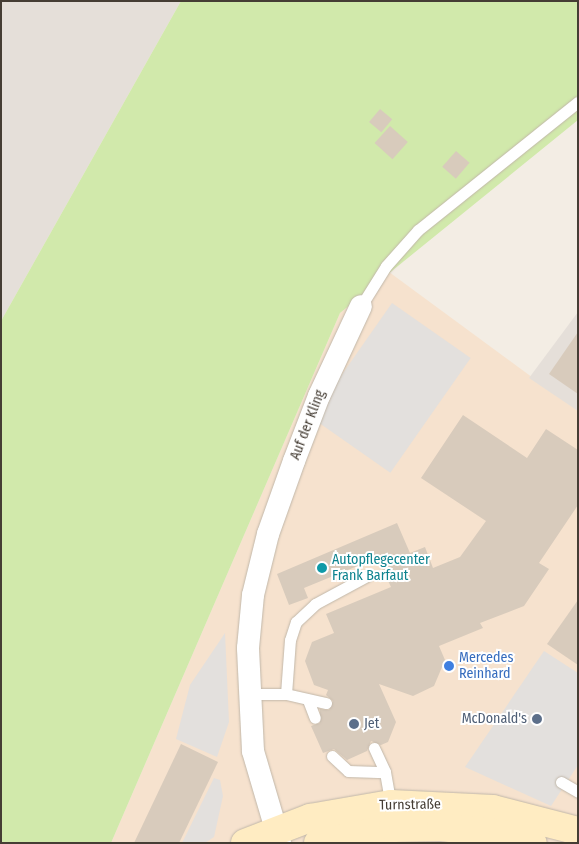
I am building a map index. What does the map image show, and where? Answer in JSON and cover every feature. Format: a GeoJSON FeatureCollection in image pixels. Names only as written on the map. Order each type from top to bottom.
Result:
{"type":"FeatureCollection","features":[{"type":"Feature","properties":{"kind":"street","name":"Auf der Kling"},"geometry":{"type":"LineString","coordinates":[[278,836],[253,751],[248,648],[252,604],[268,534],[318,396],[361,306]]}},
{"type":"Feature","properties":{"kind":"street","name":"Turnstraße"},"geometry":{"type":"LineString","coordinates":[[246,843],[278,836],[347,809],[472,830],[533,843]]}},
{"type":"Feature","properties":{"kind":"street","name":"Turnstraße"},"geometry":{"type":"LineString","coordinates":[[318,843],[392,816],[493,809],[578,831]]}},
{"type":"Feature","properties":{"kind":"lane","name":"Auf der Kling"},"geometry":{"type":"LineString","coordinates":[[361,306],[386,266],[418,230],[578,102]]}},
{"type":"Feature","properties":{"kind":"lane"},"geometry":{"type":"LineString","coordinates":[[286,694],[290,640],[296,622],[314,604],[367,576]]}},
{"type":"Feature","properties":{"kind":"lane"},"geometry":{"type":"LineString","coordinates":[[251,694],[286,694],[326,703]]}},
{"type":"Feature","properties":{"kind":"lane"},"geometry":{"type":"LineString","coordinates":[[308,700],[315,718]]}},
{"type":"Feature","properties":{"kind":"lane"},"geometry":{"type":"LineString","coordinates":[[374,748],[385,772],[392,816]]}},
{"type":"Feature","properties":{"kind":"lane"},"geometry":{"type":"LineString","coordinates":[[332,756],[348,771],[385,772]]}},
{"type":"Feature","properties":{"kind":"lane"},"geometry":{"type":"LineString","coordinates":[[561,782],[578,792]]}},
{"type":"Feature","properties":{"kind":"shaded area"},"geometry":{"type":"Polygon","coordinates":[[[1,1],[181,1],[1,321],[1,1]]]}},
{"type":"Feature","properties":{"kind":"shaded area"},"geometry":{"type":"Polygon","coordinates":[[[389,272],[578,411],[578,843],[111,843],[340,313],[389,272]]]}},
{"type":"Feature","properties":{"kind":"shaded area"},"geometry":{"type":"Polygon","coordinates":[[[392,303],[471,358],[390,473],[312,418],[392,303]]]}},
{"type":"Feature","properties":{"kind":"shaded area"},"geometry":{"type":"Polygon","coordinates":[[[578,312],[578,411],[529,378],[578,312]]]}},
{"type":"Feature","properties":{"kind":"shaded area"},"geometry":{"type":"Polygon","coordinates":[[[225,633],[229,722],[217,757],[176,739],[190,685],[225,633]]]}},
{"type":"Feature","properties":{"kind":"shaded area","name":"McDonald's"},"geometry":{"type":"Polygon","coordinates":[[[544,651],[578,673],[578,765],[551,806],[465,767],[544,651]]]}},
{"type":"Feature","properties":{"kind":"shaded area"},"geometry":{"type":"Polygon","coordinates":[[[214,778],[220,780],[223,796],[214,837],[205,843],[182,843],[214,778]]]}},
{"type":"Feature","properties":{"kind":"green space"},"geometry":{"type":"Polygon","coordinates":[[[181,1],[578,1],[578,120],[340,313],[111,843],[1,843],[1,321],[181,1]]]}},
{"type":"Feature","properties":{"kind":"building"},"geometry":{"type":"Polygon","coordinates":[[[380,109],[392,119],[381,132],[369,122],[380,109]]]}},
{"type":"Feature","properties":{"kind":"building"},"geometry":{"type":"Polygon","coordinates":[[[390,126],[408,142],[392,159],[375,143],[390,126]]]}},
{"type":"Feature","properties":{"kind":"building"},"geometry":{"type":"Polygon","coordinates":[[[456,151],[470,163],[456,179],[442,167],[456,151]]]}},
{"type":"Feature","properties":{"kind":"building"},"geometry":{"type":"Polygon","coordinates":[[[578,332],[578,394],[549,374],[578,332]]]}},
{"type":"Feature","properties":{"kind":"building"},"geometry":{"type":"Polygon","coordinates":[[[463,415],[527,458],[546,429],[578,450],[578,505],[539,563],[549,569],[524,606],[480,623],[483,628],[439,646],[445,660],[434,686],[413,696],[379,684],[396,722],[388,742],[381,745],[371,741],[367,751],[347,760],[334,749],[323,753],[311,726],[320,723],[320,709],[329,710],[333,701],[326,695],[328,690],[314,685],[305,661],[312,642],[334,633],[326,614],[391,587],[377,558],[304,588],[308,598],[289,605],[277,574],[397,523],[410,553],[425,547],[433,568],[460,557],[486,521],[421,478],[463,415]]]}},
{"type":"Feature","properties":{"kind":"building"},"geometry":{"type":"Polygon","coordinates":[[[578,600],[578,665],[547,644],[578,600]]]}},
{"type":"Feature","properties":{"kind":"building"},"geometry":{"type":"Polygon","coordinates":[[[181,744],[218,762],[179,843],[134,843],[181,744]]]}},
{"type":"Feature","properties":{"kind":"place","name":"Autopflegecenter Frank Barfaut"},"geometry":{"type":"Point","coordinates":[322,568]}},
{"type":"Feature","properties":{"kind":"place","name":"Mercedes Reinhard"},"geometry":{"type":"Point","coordinates":[449,666]}},
{"type":"Feature","properties":{"kind":"place","name":"McDonald's"},"geometry":{"type":"Point","coordinates":[537,719]}},
{"type":"Feature","properties":{"kind":"place","name":"Jet"},"geometry":{"type":"Point","coordinates":[354,724]}}]}
